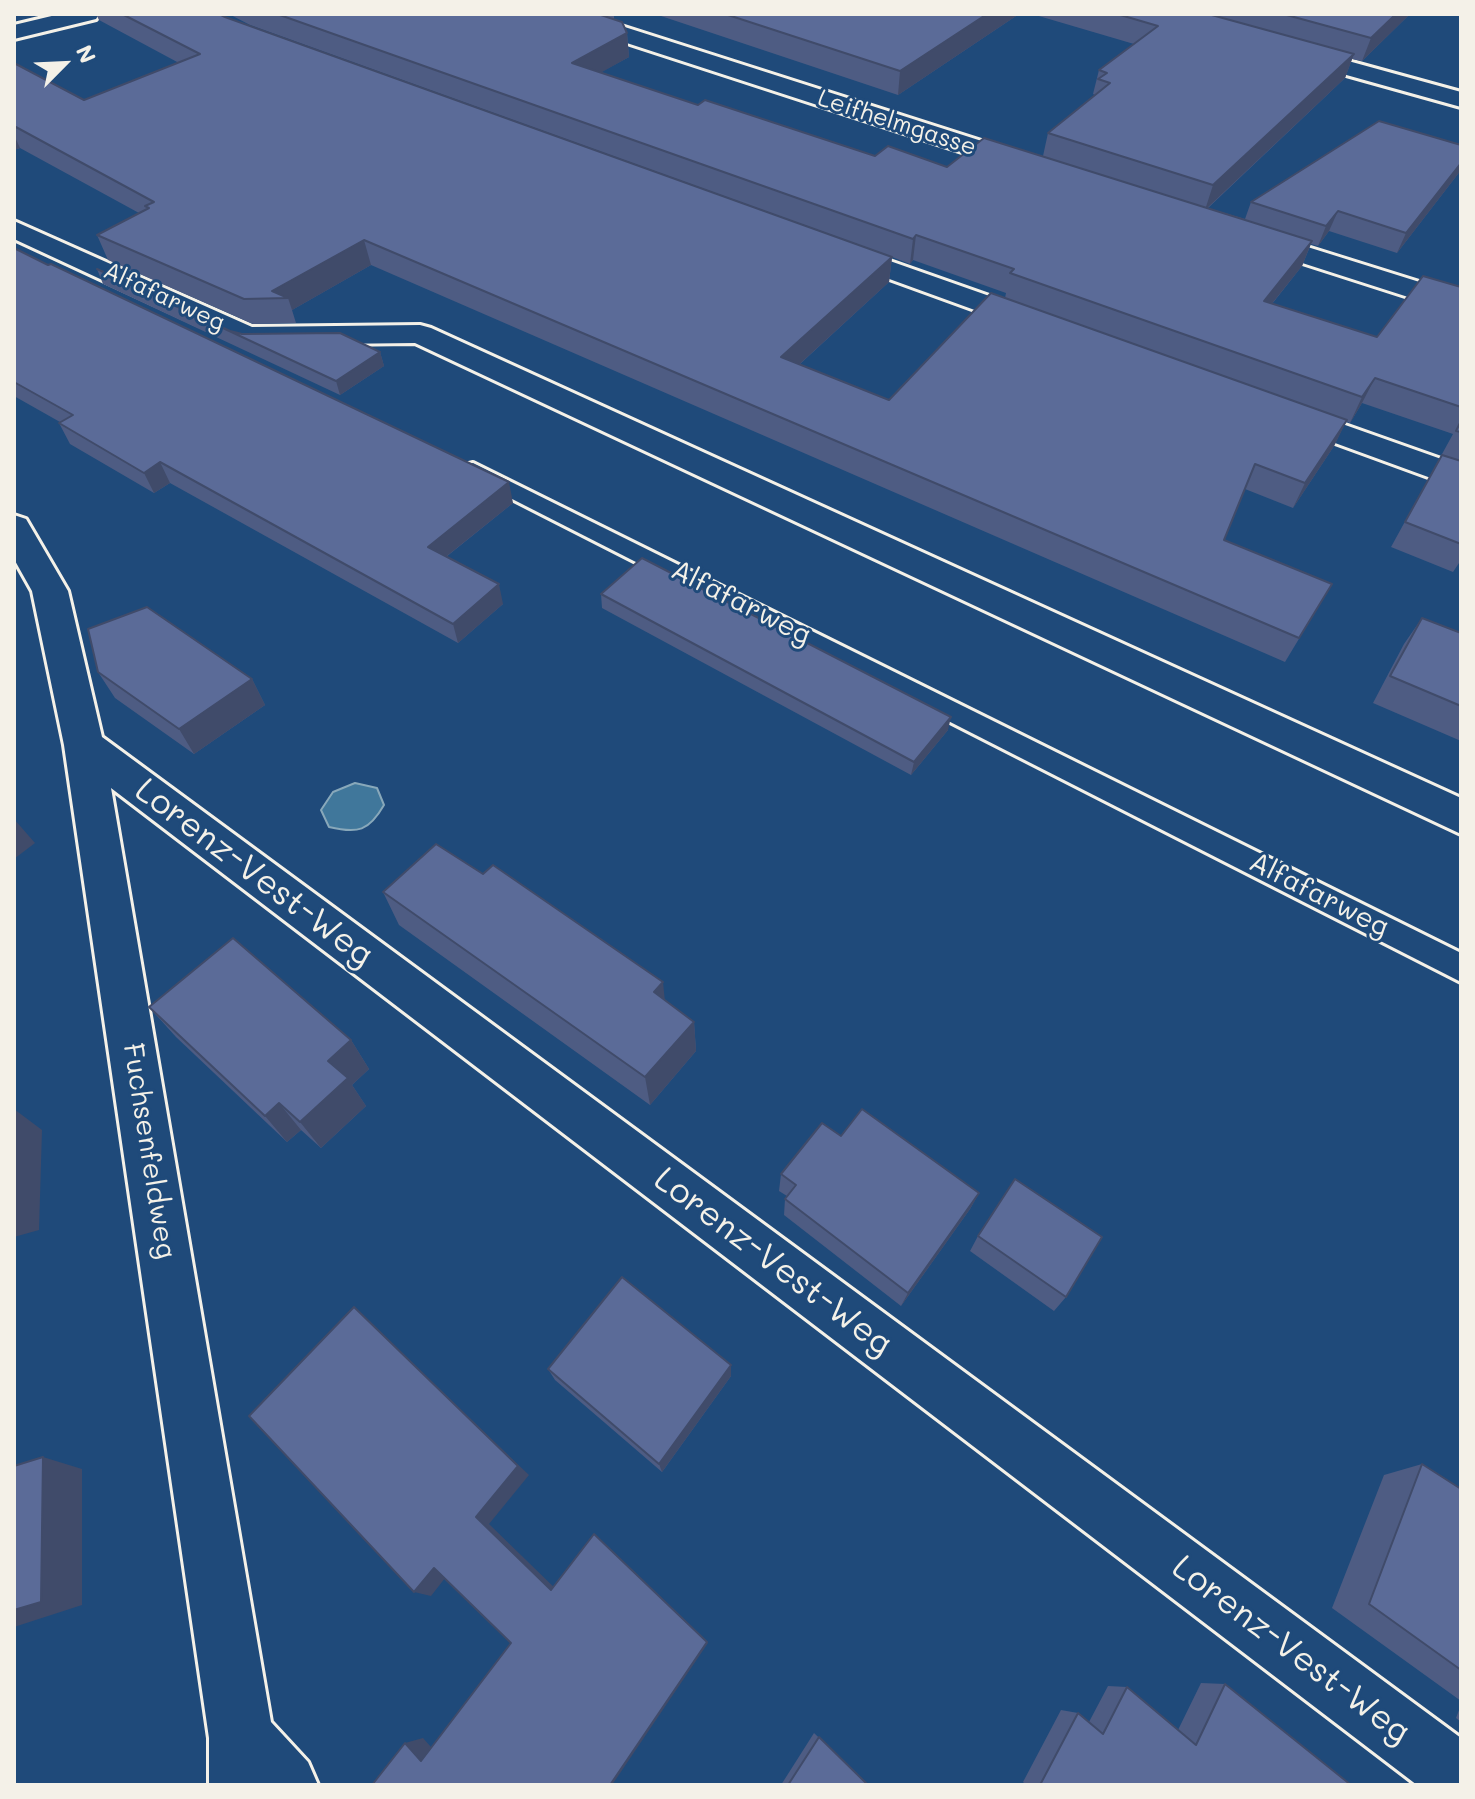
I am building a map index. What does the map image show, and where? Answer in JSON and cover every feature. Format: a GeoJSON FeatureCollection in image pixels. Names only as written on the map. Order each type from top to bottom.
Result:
{"type":"FeatureCollection","features":[{"type":"Feature","properties":{"kind":"street"},"geometry":{"type":"LineString","coordinates":[[14,32],[88,14]]}},
{"type":"Feature","properties":{"kind":"street","name":"Leifhelmgasse"},"geometry":{"type":"LineString","coordinates":[[561,14],[1055,174]]}},
{"type":"Feature","properties":{"kind":"street"},"geometry":{"type":"LineString","coordinates":[[1271,47],[1461,100]]}},
{"type":"Feature","properties":{"kind":"street","name":"Alfafarweg"},"geometry":{"type":"LineString","coordinates":[[14,229],[247,336],[420,334],[1461,817]]}},
{"type":"Feature","properties":{"kind":"street"},"geometry":{"type":"LineString","coordinates":[[1231,231],[1461,305]]}},
{"type":"Feature","properties":{"kind":"street"},"geometry":{"type":"LineString","coordinates":[[806,239],[1059,331]]}},
{"type":"Feature","properties":{"kind":"street"},"geometry":{"type":"LineString","coordinates":[[1253,402],[1461,478]]}},
{"type":"Feature","properties":{"kind":"street","name":"Fuchsenfeldweg"},"geometry":{"type":"LineString","coordinates":[[14,527],[50,591],[84,745],[241,1761]]}},
{"type":"Feature","properties":{"kind":"street","name":"Lorenz-Vest-Weg"},"geometry":{"type":"LineString","coordinates":[[84,745],[1461,1778]]}},
{"type":"Feature","properties":{"kind":"street"},"geometry":{"type":"LineString","coordinates":[[241,1761],[285,1785]]}},
{"type":"Feature","properties":{"kind":"lane","name":"Alfafarweg"},"geometry":{"type":"LineString","coordinates":[[14,251],[248,363]]}},
{"type":"Feature","properties":{"kind":"lane","name":"Alfafarweg"},"geometry":{"type":"LineString","coordinates":[[445,457],[1070,768],[1461,968]]}},
{"type":"Feature","properties":{"kind":"water"},"geometry":{"type":"Polygon","coordinates":[[[355,783],[377,788],[384,805],[373,820],[362,828],[348,830],[329,827],[321,810],[333,792],[355,783]]]}},
{"type":"Feature","properties":{"kind":"building"},"geometry":{"type":"Polygon","coordinates":[[[122,14],[219,14],[892,257],[781,357],[889,400],[991,293],[1347,420],[1305,483],[1255,464],[1224,540],[1332,584],[1299,638],[364,240],[272,291],[288,298],[244,299],[97,235],[149,208],[145,206],[154,202],[14,126],[14,63],[84,100],[200,54],[122,14]]]}},
{"type":"Feature","properties":{"kind":"building"},"geometry":{"type":"Polygon","coordinates":[[[277,14],[598,14],[622,22],[627,33],[572,63],[698,105],[705,100],[875,156],[888,146],[947,167],[984,138],[1312,241],[1264,301],[1377,337],[1423,276],[1461,287],[1461,407],[1375,378],[1362,397],[1010,273],[1014,269],[916,235],[913,239],[277,14]]]}},
{"type":"Feature","properties":{"kind":"building"},"geometry":{"type":"Polygon","coordinates":[[[725,14],[987,14],[900,71],[725,14]]]}},
{"type":"Feature","properties":{"kind":"building"},"geometry":{"type":"Polygon","coordinates":[[[1117,14],[1208,14],[1354,54],[1213,185],[1048,133],[1110,83],[1098,79],[1107,73],[1099,70],[1158,26],[1117,14]]]}},
{"type":"Feature","properties":{"kind":"building"},"geometry":{"type":"Polygon","coordinates":[[[1283,14],[1396,14],[1371,38],[1283,14]]]}},
{"type":"Feature","properties":{"kind":"building"},"geometry":{"type":"Polygon","coordinates":[[[1379,121],[1461,145],[1461,163],[1406,233],[1338,211],[1326,226],[1251,202],[1379,121]]]}},
{"type":"Feature","properties":{"kind":"building"},"geometry":{"type":"Polygon","coordinates":[[[14,248],[509,482],[428,547],[499,584],[453,624],[160,462],[144,473],[59,423],[73,415],[14,382],[14,248]]]}},
{"type":"Feature","properties":{"kind":"building"},"geometry":{"type":"Polygon","coordinates":[[[97,269],[230,331],[242,334],[340,333],[380,352],[336,381],[97,269]]]}},
{"type":"Feature","properties":{"kind":"building"},"geometry":{"type":"Polygon","coordinates":[[[1442,455],[1461,461],[1461,544],[1405,522],[1442,455]]]}},
{"type":"Feature","properties":{"kind":"building"},"geometry":{"type":"Polygon","coordinates":[[[642,558],[951,717],[914,762],[601,594],[642,558]]]}},
{"type":"Feature","properties":{"kind":"building"},"geometry":{"type":"Polygon","coordinates":[[[147,607],[252,679],[179,729],[98,672],[88,629],[147,607]]]}},
{"type":"Feature","properties":{"kind":"building"},"geometry":{"type":"Polygon","coordinates":[[[1422,618],[1461,633],[1461,706],[1390,676],[1422,618]]]}},
{"type":"Feature","properties":{"kind":"building"},"geometry":{"type":"Polygon","coordinates":[[[436,844],[483,874],[493,865],[663,982],[654,992],[694,1022],[645,1077],[383,892],[436,844]]]}},
{"type":"Feature","properties":{"kind":"building"},"geometry":{"type":"Polygon","coordinates":[[[233,938],[351,1040],[328,1061],[348,1078],[300,1122],[279,1103],[265,1116],[149,1007],[233,938]]]}},
{"type":"Feature","properties":{"kind":"building"},"geometry":{"type":"Polygon","coordinates":[[[862,1109],[979,1193],[908,1293],[785,1199],[796,1185],[781,1174],[822,1123],[841,1136],[862,1109]]]}},
{"type":"Feature","properties":{"kind":"building"},"geometry":{"type":"Polygon","coordinates":[[[1015,1179],[1102,1237],[1066,1297],[978,1236],[1015,1179]]]}},
{"type":"Feature","properties":{"kind":"building"},"geometry":{"type":"Polygon","coordinates":[[[622,1277],[731,1365],[659,1464],[548,1369],[622,1277]]]}},
{"type":"Feature","properties":{"kind":"building"},"geometry":{"type":"Polygon","coordinates":[[[354,1307],[518,1466],[476,1517],[551,1590],[594,1534],[707,1642],[610,1785],[372,1785],[405,1743],[421,1761],[511,1643],[434,1568],[414,1592],[249,1416],[354,1307]]]}},
{"type":"Feature","properties":{"kind":"building"},"geometry":{"type":"Polygon","coordinates":[[[43,1457],[41,1602],[14,1610],[14,1466],[43,1457]]]}},
{"type":"Feature","properties":{"kind":"building"},"geometry":{"type":"Polygon","coordinates":[[[1422,1464],[1461,1489],[1461,1670],[1369,1604],[1422,1464]]]}},
{"type":"Feature","properties":{"kind":"building"},"geometry":{"type":"Polygon","coordinates":[[[1225,1684],[1351,1785],[1040,1785],[1078,1713],[1103,1734],[1127,1687],[1196,1745],[1225,1684]]]}},
{"type":"Feature","properties":{"kind":"building"},"geometry":{"type":"Polygon","coordinates":[[[819,1737],[868,1785],[788,1785],[819,1737]]]}}]}
